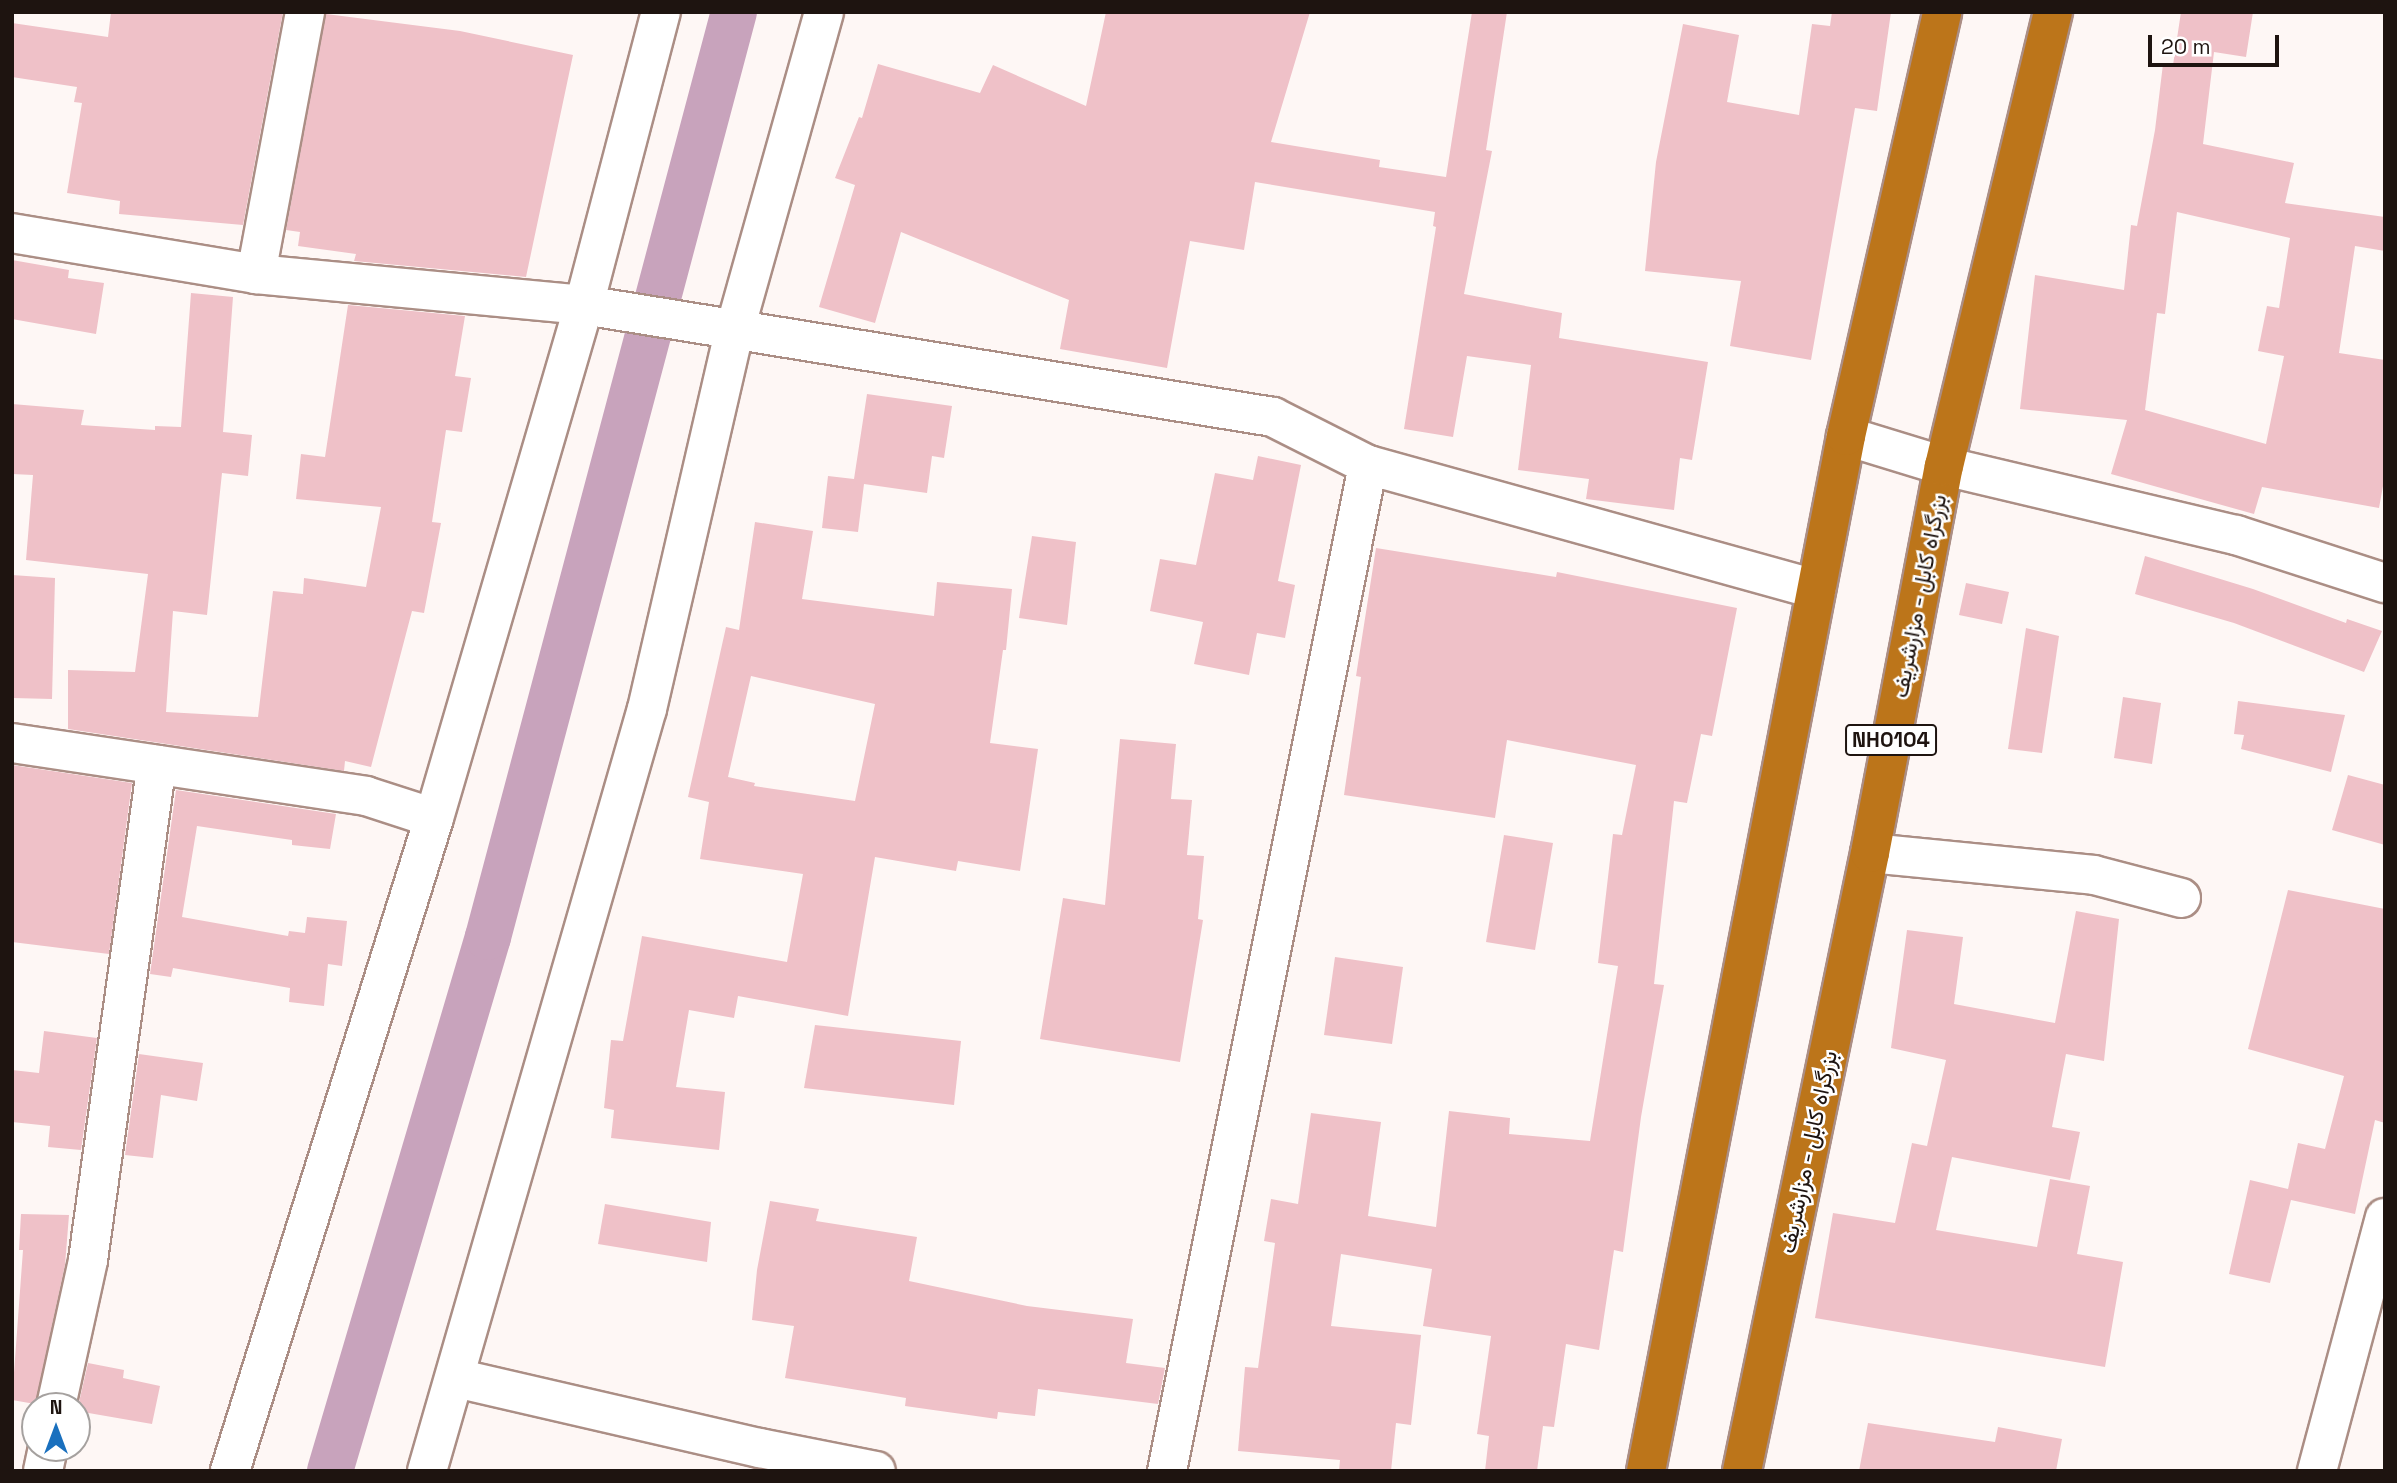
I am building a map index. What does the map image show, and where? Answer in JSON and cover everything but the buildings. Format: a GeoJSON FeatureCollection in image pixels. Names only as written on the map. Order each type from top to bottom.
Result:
{"type":"FeatureCollection","features":[{"type":"Feature","properties":{"kind":"highway"},"geometry":{"type":"LineString","coordinates":[[1646,1471],[1846,436],[1942,12]]}},
{"type":"Feature","properties":{"kind":"highway","name":"بزرگراه کابل - مزارشریف"},"geometry":{"type":"LineString","coordinates":[[1742,1471],[1870,853],[1944,466],[2053,12]]}},
{"type":"Feature","properties":{"kind":"street"},"geometry":{"type":"LineString","coordinates":[[256,274],[305,12]]}},
{"type":"Feature","properties":{"kind":"street"},"geometry":{"type":"LineString","coordinates":[[230,1471],[434,818],[584,305],[661,12]]}},
{"type":"Feature","properties":{"kind":"street"},"geometry":{"type":"LineString","coordinates":[[427,1471],[647,709],[735,329],[824,12]]}},
{"type":"Feature","properties":{"kind":"street"},"geometry":{"type":"LineString","coordinates":[[12,233],[256,274],[584,305],[629,315],[687,321],[1273,417],[1368,465],[1816,589]]}},
{"type":"Feature","properties":{"kind":"street"},"geometry":{"type":"LineString","coordinates":[[1846,436],[1944,466],[2236,535],[2385,583]]}},
{"type":"Feature","properties":{"kind":"street"},"geometry":{"type":"LineString","coordinates":[[1167,1471],[1368,465]]}},
{"type":"Feature","properties":{"kind":"street"},"geometry":{"type":"LineString","coordinates":[[12,743],[366,796],[434,818]]}},
{"type":"Feature","properties":{"kind":"street"},"geometry":{"type":"LineString","coordinates":[[60,1392],[88,1261],[157,765]]}},
{"type":"Feature","properties":{"kind":"street"},"geometry":{"type":"LineString","coordinates":[[1870,853],[2094,876],[2181,898]]}},
{"type":"Feature","properties":{"kind":"street"},"geometry":{"type":"LineString","coordinates":[[2317,1471],[2385,1219]]}},
{"type":"Feature","properties":{"kind":"street"},"geometry":{"type":"LineString","coordinates":[[456,1378],[759,1459],[876,1471]]}},
{"type":"Feature","properties":{"kind":"waterway"},"geometry":{"type":"LineString","coordinates":[[330,1471],[488,937],[734,12]]}}]}
